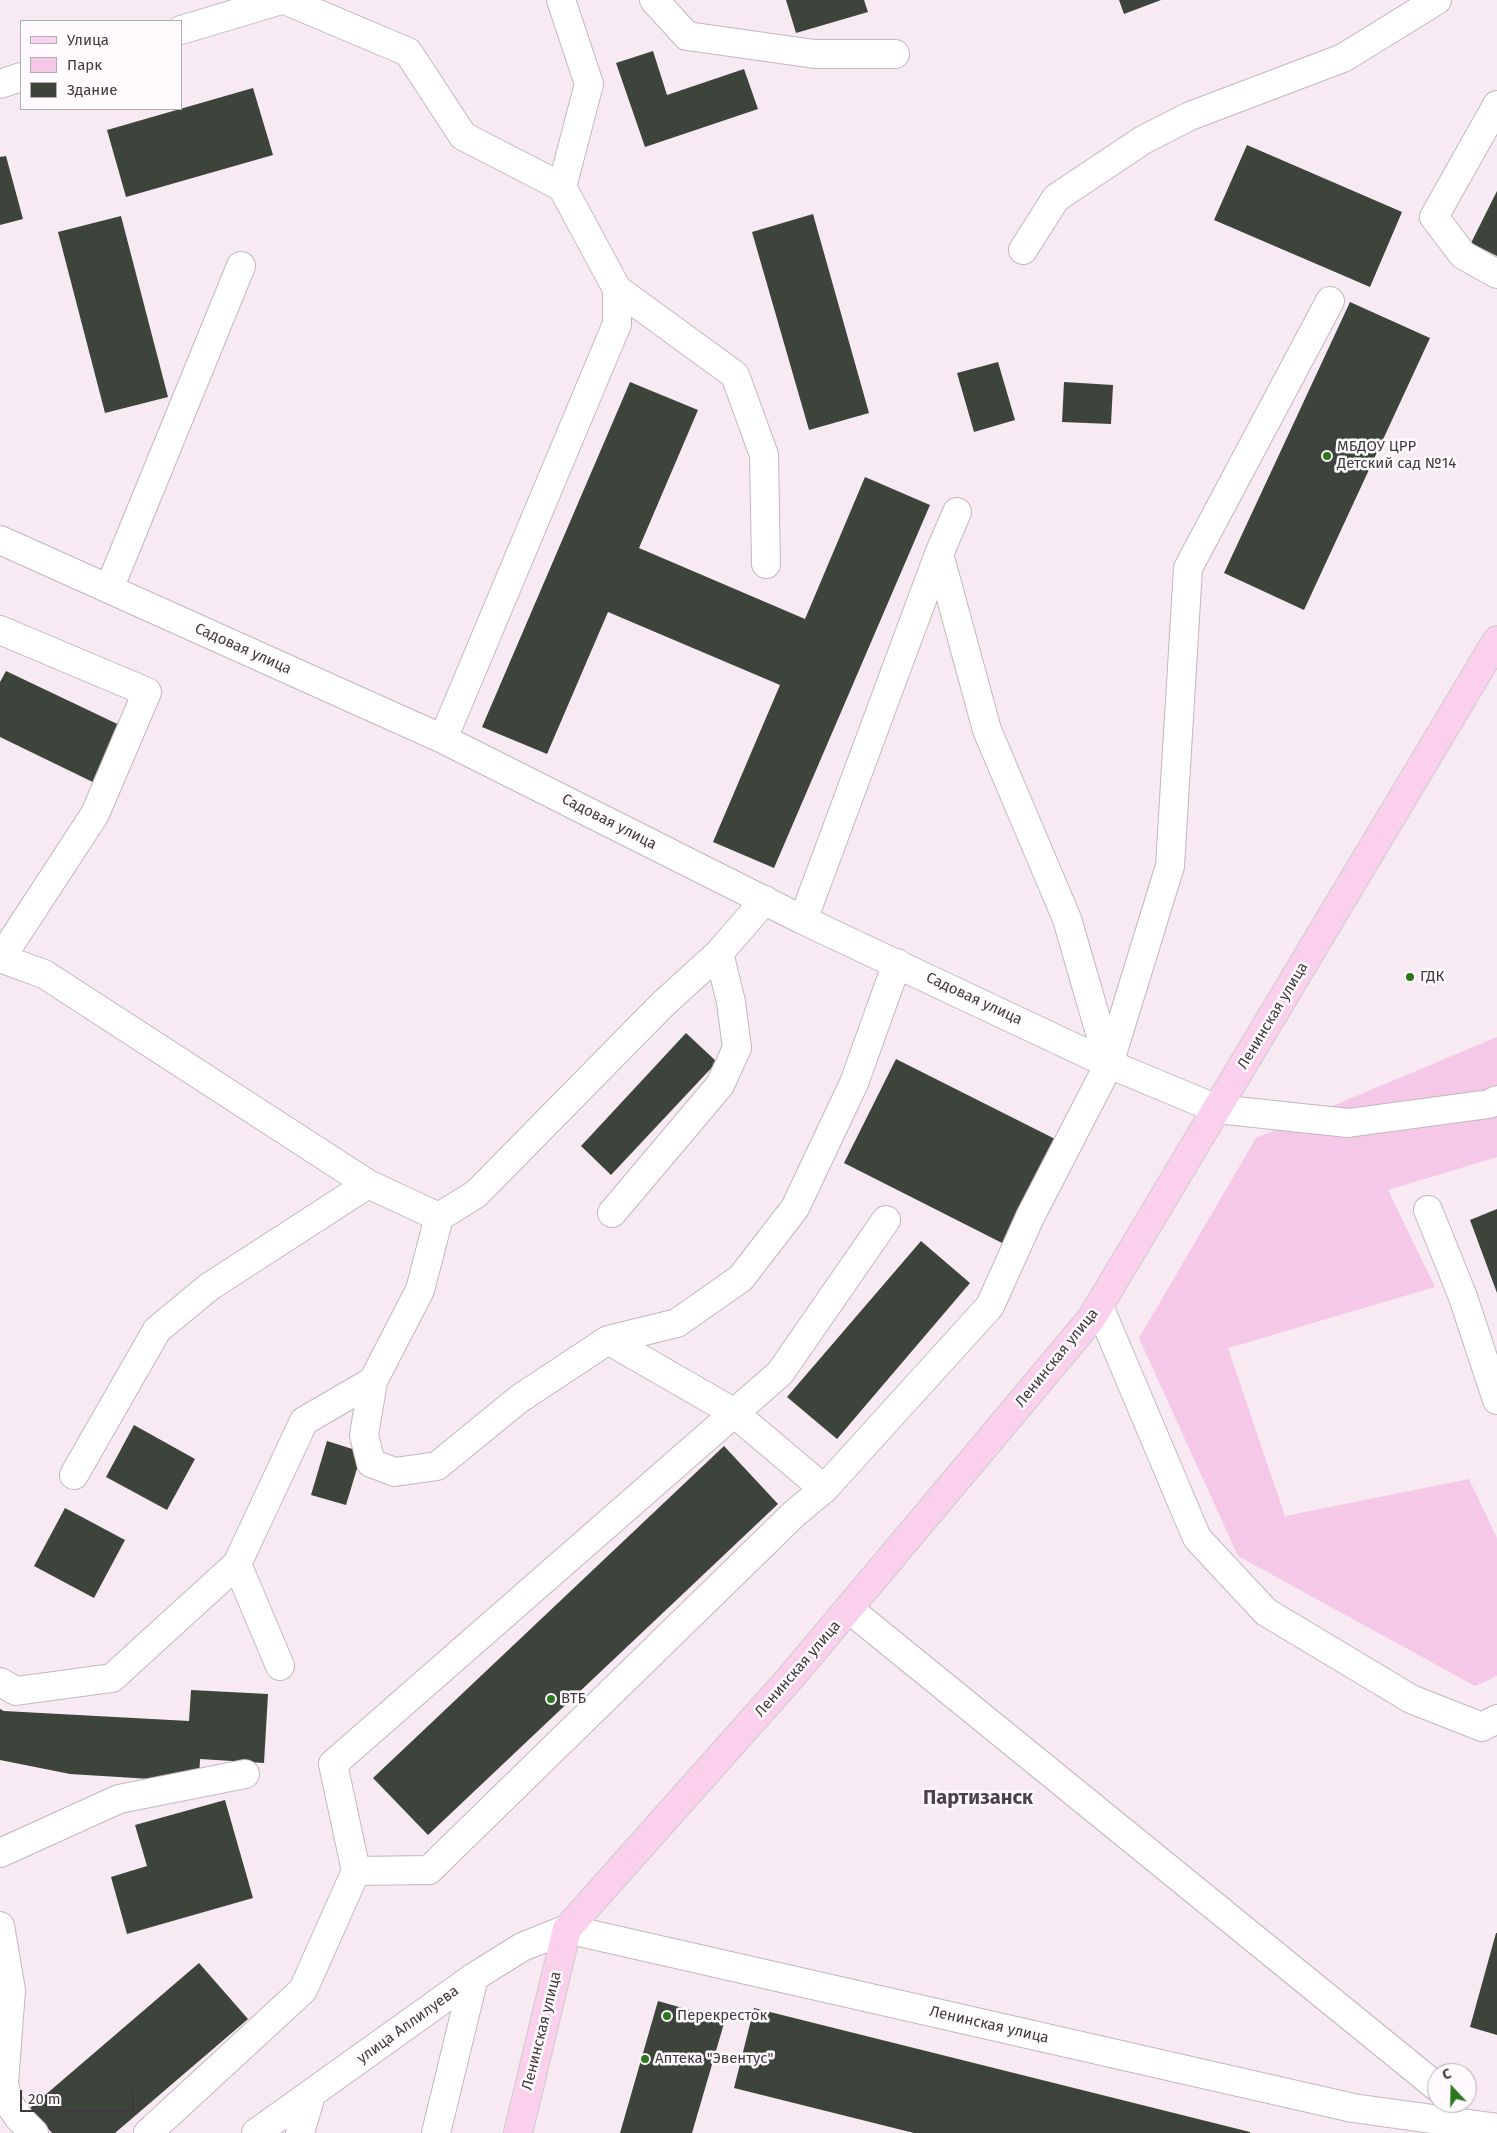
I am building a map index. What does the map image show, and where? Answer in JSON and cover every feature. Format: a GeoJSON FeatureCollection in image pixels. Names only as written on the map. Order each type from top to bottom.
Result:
{"type":"FeatureCollection","features":[{"type":"Feature","properties":{"kind":"main road","name":"Ленинская улица"},"geometry":{"type":"LineString","coordinates":[[518,2133],[567,1929],[792,1676],[1091,1319],[1497,640]]}},
{"type":"Feature","properties":{"kind":"street"},"geometry":{"type":"LineString","coordinates":[[182,30],[283,0],[408,52],[463,136],[562,187],[617,289],[735,375],[764,455],[766,564]]}},
{"type":"Feature","properties":{"kind":"street"},"geometry":{"type":"LineString","coordinates":[[561,0],[589,84],[562,187]]}},
{"type":"Feature","properties":{"kind":"street"},"geometry":{"type":"LineString","coordinates":[[654,0],[687,36],[815,54],[895,54]]}},
{"type":"Feature","properties":{"kind":"street"},"geometry":{"type":"LineString","coordinates":[[1023,250],[1056,198],[1143,140],[1190,116],[1343,58],[1437,0]]}},
{"type":"Feature","properties":{"kind":"street"},"geometry":{"type":"LineString","coordinates":[[0,84],[20,77]]}},
{"type":"Feature","properties":{"kind":"street"},"geometry":{"type":"LineString","coordinates":[[1497,105],[1434,217],[1463,255],[1497,274]]}},
{"type":"Feature","properties":{"kind":"street"},"geometry":{"type":"LineString","coordinates":[[108,589],[241,266]]}},
{"type":"Feature","properties":{"kind":"street"},"geometry":{"type":"LineString","coordinates":[[443,739],[618,324],[617,289]]}},
{"type":"Feature","properties":{"kind":"street"},"geometry":{"type":"LineString","coordinates":[[356,1871],[429,1870],[795,1513],[824,1489],[990,1306],[1030,1217],[1110,1064],[1170,866],[1188,568],[1330,301]]}},
{"type":"Feature","properties":{"kind":"street"},"geometry":{"type":"LineString","coordinates":[[803,920],[939,554],[957,512]]}},
{"type":"Feature","properties":{"kind":"street","name":"Садовая улица"},"geometry":{"type":"LineString","coordinates":[[0,540],[443,739],[803,920],[1110,1064],[1217,1109],[1348,1123],[1489,1104],[1497,1100]]}},
{"type":"Feature","properties":{"kind":"street"},"geometry":{"type":"LineString","coordinates":[[939,554],[987,730],[1067,919],[1110,1064]]}},
{"type":"Feature","properties":{"kind":"street"},"geometry":{"type":"LineString","coordinates":[[0,630],[147,692],[95,814],[0,958],[44,974],[368,1184],[439,1217]]}},
{"type":"Feature","properties":{"kind":"street"},"geometry":{"type":"LineString","coordinates":[[765,900],[719,953],[663,1004],[476,1194],[439,1217],[420,1290],[374,1382],[364,1434],[371,1463],[395,1472],[437,1466],[519,1399],[608,1340],[677,1323],[742,1278],[796,1208],[854,1083],[898,963]]}},
{"type":"Feature","properties":{"kind":"street"},"geometry":{"type":"LineString","coordinates":[[612,1213],[720,1085],[737,1048],[731,1002],[719,953]]}},
{"type":"Feature","properties":{"kind":"street"},"geometry":{"type":"LineString","coordinates":[[74,1476],[157,1330],[209,1286],[368,1184]]}},
{"type":"Feature","properties":{"kind":"street"},"geometry":{"type":"LineString","coordinates":[[1428,1210],[1463,1297],[1497,1400]]}},
{"type":"Feature","properties":{"kind":"street"},"geometry":{"type":"LineString","coordinates":[[148,2133],[303,1990],[356,1871],[333,1764],[733,1412],[780,1373],[886,1220]]}},
{"type":"Feature","properties":{"kind":"street"},"geometry":{"type":"LineString","coordinates":[[1099,1306],[1197,1538],[1266,1612],[1411,1699],[1492,1728]]}},
{"type":"Feature","properties":{"kind":"street"},"geometry":{"type":"LineString","coordinates":[[608,1340],[733,1412],[824,1489]]}},
{"type":"Feature","properties":{"kind":"street"},"geometry":{"type":"LineString","coordinates":[[0,1682],[16,1691],[112,1678],[237,1564],[304,1421],[374,1382]]}},
{"type":"Feature","properties":{"kind":"street"},"geometry":{"type":"LineString","coordinates":[[237,1564],[280,1666]]}},
{"type":"Feature","properties":{"kind":"street"},"geometry":{"type":"LineString","coordinates":[[849,1609],[1427,2079]]}},
{"type":"Feature","properties":{"kind":"street"},"geometry":{"type":"LineString","coordinates":[[0,1853],[118,1799],[245,1774]]}},
{"type":"Feature","properties":{"kind":"street"},"geometry":{"type":"LineString","coordinates":[[0,1926],[11,1990],[4,2083],[8,2102],[18,2118],[34,2133]]}},
{"type":"Feature","properties":{"kind":"street","name":"улица Аллилуева"},"geometry":{"type":"LineString","coordinates":[[256,2133],[474,1977],[522,1948],[567,1929]]}},
{"type":"Feature","properties":{"kind":"street","name":"Ленинская улица"},"geometry":{"type":"LineString","coordinates":[[567,1929],[1353,2108],[1488,2129]]}},
{"type":"Feature","properties":{"kind":"street"},"geometry":{"type":"LineString","coordinates":[[436,2133],[474,1977]]}},
{"type":"Feature","properties":{"kind":"street"},"geometry":{"type":"LineString","coordinates":[[300,2133],[311,2095]]}},
{"type":"Feature","properties":{"kind":"street"},"geometry":{"type":"LineString","coordinates":[[1469,2113],[1488,2129]]}},
{"type":"Feature","properties":{"kind":"green space"},"geometry":{"type":"Polygon","coordinates":[[[1497,1037],[1497,1157],[1388,1190],[1435,1287],[1228,1348],[1285,1516],[1469,1479],[1497,1538],[1497,1676],[1475,1686],[1238,1556],[1139,1338],[1256,1138],[1497,1037]]]}},
{"type":"Feature","properties":{"kind":"building"},"geometry":{"type":"Polygon","coordinates":[[[786,0],[864,0],[868,12],[796,33],[786,0]]]}},
{"type":"Feature","properties":{"kind":"building"},"geometry":{"type":"Polygon","coordinates":[[[1119,0],[1161,0],[1124,14],[1119,0]]]}},
{"type":"Feature","properties":{"kind":"building"},"geometry":{"type":"Polygon","coordinates":[[[653,51],[667,95],[744,69],[758,109],[645,147],[616,63],[653,51]]]}},
{"type":"Feature","properties":{"kind":"building"},"geometry":{"type":"Polygon","coordinates":[[[253,88],[273,155],[126,197],[107,130],[182,110],[182,108],[253,88]]]}},
{"type":"Feature","properties":{"kind":"building"},"geometry":{"type":"Polygon","coordinates":[[[1247,145],[1402,212],[1370,287],[1214,220],[1247,145]]]}},
{"type":"Feature","properties":{"kind":"building"},"geometry":{"type":"Polygon","coordinates":[[[6,156],[23,219],[0,225],[0,157],[6,156]]]}},
{"type":"Feature","properties":{"kind":"building"},"geometry":{"type":"Polygon","coordinates":[[[1497,191],[1497,256],[1471,243],[1497,191]]]}},
{"type":"Feature","properties":{"kind":"building"},"geometry":{"type":"Polygon","coordinates":[[[813,214],[869,413],[809,430],[752,232],[813,214]]]}},
{"type":"Feature","properties":{"kind":"building"},"geometry":{"type":"Polygon","coordinates":[[[121,216],[168,397],[105,413],[58,232],[121,216]]]}},
{"type":"Feature","properties":{"kind":"building","name":"МБДОУ ЦРР Детский сад №14"},"geometry":{"type":"Polygon","coordinates":[[[1350,302],[1430,338],[1304,610],[1224,573],[1350,302]]]}},
{"type":"Feature","properties":{"kind":"building"},"geometry":{"type":"Polygon","coordinates":[[[998,362],[1015,420],[974,432],[957,373],[998,362]]]}},
{"type":"Feature","properties":{"kind":"building"},"geometry":{"type":"Polygon","coordinates":[[[630,382],[698,410],[639,548],[805,619],[865,477],[930,505],[774,868],[713,842],[780,685],[608,612],[547,754],[482,727],[630,382]]]}},
{"type":"Feature","properties":{"kind":"building"},"geometry":{"type":"Polygon","coordinates":[[[1064,382],[1113,385],[1111,424],[1062,422],[1064,382]]]}},
{"type":"Feature","properties":{"kind":"building"},"geometry":{"type":"Polygon","coordinates":[[[6,671],[130,730],[103,787],[0,737],[0,682],[6,671]]]}},
{"type":"Feature","properties":{"kind":"building"},"geometry":{"type":"Polygon","coordinates":[[[686,1033],[717,1062],[611,1175],[581,1146],[686,1033]]]}},
{"type":"Feature","properties":{"kind":"building"},"geometry":{"type":"Polygon","coordinates":[[[896,1059],[1063,1143],[1010,1247],[844,1163],[896,1059]]]}},
{"type":"Feature","properties":{"kind":"building"},"geometry":{"type":"Polygon","coordinates":[[[1497,1209],[1497,1293],[1470,1220],[1497,1209]]]}},
{"type":"Feature","properties":{"kind":"building"},"geometry":{"type":"Polygon","coordinates":[[[921,1241],[970,1283],[837,1439],[787,1397],[921,1241]]]}},
{"type":"Feature","properties":{"kind":"building"},"geometry":{"type":"Polygon","coordinates":[[[134,1425],[195,1459],[167,1510],[106,1477],[134,1425]]]}},
{"type":"Feature","properties":{"kind":"building"},"geometry":{"type":"Polygon","coordinates":[[[327,1441],[362,1452],[346,1505],[311,1495],[327,1441]]]}},
{"type":"Feature","properties":{"kind":"building"},"geometry":{"type":"Polygon","coordinates":[[[724,1446],[778,1504],[428,1835],[373,1778],[724,1446]]]}},
{"type":"Feature","properties":{"kind":"building"},"geometry":{"type":"Polygon","coordinates":[[[65,1508],[125,1540],[94,1598],[34,1566],[65,1508]]]}},
{"type":"Feature","properties":{"kind":"building"},"geometry":{"type":"Polygon","coordinates":[[[191,1690],[268,1694],[264,1763],[200,1759],[199,1782],[70,1774],[0,1760],[0,1709],[4,1711],[189,1721],[191,1690]]]}},
{"type":"Feature","properties":{"kind":"building"},"geometry":{"type":"Polygon","coordinates":[[[225,1800],[253,1898],[127,1934],[111,1877],[147,1866],[135,1825],[225,1800]]]}},
{"type":"Feature","properties":{"kind":"building"},"geometry":{"type":"Polygon","coordinates":[[[1497,1933],[1497,2035],[1470,2027],[1497,1933]]]}},
{"type":"Feature","properties":{"kind":"building"},"geometry":{"type":"Polygon","coordinates":[[[199,1963],[248,2019],[115,2133],[52,2133],[30,2108],[199,1963]]]}},
{"type":"Feature","properties":{"kind":"building"},"geometry":{"type":"Polygon","coordinates":[[[658,2001],[725,2020],[692,2133],[620,2133],[658,2001]]]}},
{"type":"Feature","properties":{"kind":"building"},"geometry":{"type":"Polygon","coordinates":[[[754,2008],[1250,2133],[914,2133],[734,2088],[754,2008]]]}},
{"type":"Feature","properties":{"kind":"place","name":"МБДОУ ЦРР Детский сад №14"},"geometry":{"type":"Point","coordinates":[1327,456]}},
{"type":"Feature","properties":{"kind":"place","name":"ГДК"},"geometry":{"type":"Point","coordinates":[1410,977]}},
{"type":"Feature","properties":{"kind":"place","name":"ВТБ"},"geometry":{"type":"Point","coordinates":[551,1699]}},
{"type":"Feature","properties":{"kind":"place","name":"Перекресток"},"geometry":{"type":"Point","coordinates":[667,2016]}},
{"type":"Feature","properties":{"kind":"place","name":"Аптека \"Эвентус\""},"geometry":{"type":"Point","coordinates":[645,2059]}},
{"type":"Feature","properties":{"kind":"district","name":"Партизанск"},"geometry":{"type":"Point","coordinates":[978,1798]}}]}
